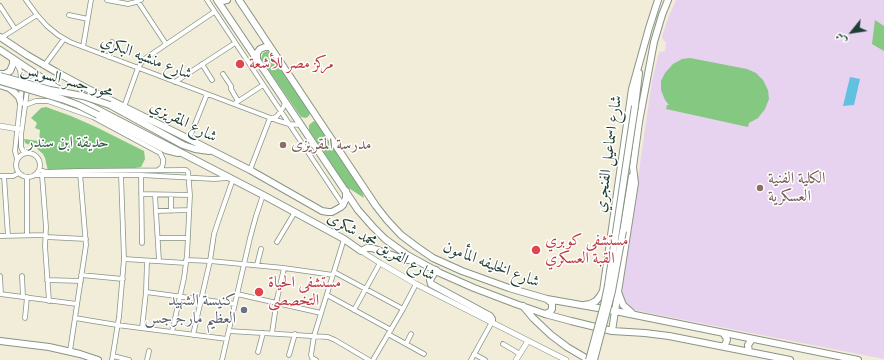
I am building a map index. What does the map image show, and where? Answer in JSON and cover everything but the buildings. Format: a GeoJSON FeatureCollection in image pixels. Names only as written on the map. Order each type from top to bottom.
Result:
{"type":"FeatureCollection","features":[{"type":"Feature","properties":{"kind":"main road"},"geometry":{"type":"LineString","coordinates":[[218,0],[227,0]]}},
{"type":"Feature","properties":{"kind":"main road","name":"شارع الخليفه المأمون"},"geometry":{"type":"LineString","coordinates":[[218,0],[364,218],[378,233],[413,258],[474,288],[545,314],[612,331],[669,336],[790,360]]}},
{"type":"Feature","properties":{"kind":"main road","name":"شارع الخليفه المأمون"},"geometry":{"type":"LineString","coordinates":[[239,0],[376,206],[402,235],[428,254],[450,266],[497,284],[547,299],[633,314],[858,360]]}},
{"type":"Feature","properties":{"kind":"main road","name":"شارع اسماعيل الفنجري"},"geometry":{"type":"LineString","coordinates":[[584,305],[592,303],[599,298],[603,291],[632,89],[658,0]]}},
{"type":"Feature","properties":{"kind":"main road","name":"شارع اسماعيل الفنجري"},"geometry":{"type":"LineString","coordinates":[[612,331],[635,183],[633,167],[639,122],[654,42],[668,0]]}},
{"type":"Feature","properties":{"kind":"main road","name":"شارع المقريزي"},"geometry":{"type":"LineString","coordinates":[[1,37],[58,74],[250,170],[322,211],[332,212],[338,210],[343,205]]}},
{"type":"Feature","properties":{"kind":"main road"},"geometry":{"type":"LineString","coordinates":[[256,58],[260,49],[270,47]]}},
{"type":"Feature","properties":{"kind":"main road","name":"شارع المقريزي"},"geometry":{"type":"LineString","coordinates":[[0,50],[53,86],[184,154]]}},
{"type":"Feature","properties":{"kind":"main road"},"geometry":{"type":"LineString","coordinates":[[1,75],[11,69],[14,60]]}},
{"type":"Feature","properties":{"kind":"main road"},"geometry":{"type":"LineString","coordinates":[[523,306],[533,318],[566,347],[589,360],[608,285],[635,106],[640,62]]}},
{"type":"Feature","properties":{"kind":"main road"},"geometry":{"type":"LineString","coordinates":[[53,86],[58,74]]}},
{"type":"Feature","properties":{"kind":"main road"},"geometry":{"type":"LineString","coordinates":[[1,75],[5,75],[8,78],[8,84],[2,86]]}},
{"type":"Feature","properties":{"kind":"main road","name":"محور جسر السويس"},"geometry":{"type":"LineString","coordinates":[[1,75],[50,90],[93,98],[110,105],[183,145],[195,149],[212,151]]}},
{"type":"Feature","properties":{"kind":"main road","name":"محور جسر السويس"},"geometry":{"type":"LineString","coordinates":[[0,81],[78,105],[166,150],[184,154]]}},
{"type":"Feature","properties":{"kind":"main road"},"geometry":{"type":"LineString","coordinates":[[2,86],[10,88],[23,104]]}},
{"type":"Feature","properties":{"kind":"main road","name":"شارع الفريق محمد شكرى"},"geometry":{"type":"LineString","coordinates":[[184,154],[295,212],[344,239],[361,251]]}},
{"type":"Feature","properties":{"kind":"main road"},"geometry":{"type":"LineString","coordinates":[[594,360],[614,286],[633,167]]}},
{"type":"Feature","properties":{"kind":"main road"},"geometry":{"type":"LineString","coordinates":[[343,205],[346,198],[346,191]]}},
{"type":"Feature","properties":{"kind":"main road"},"geometry":{"type":"LineString","coordinates":[[616,201],[622,199],[627,203]]}},
{"type":"Feature","properties":{"kind":"main road"},"geometry":{"type":"LineString","coordinates":[[361,251],[367,248],[372,248],[406,260],[413,258]]}},
{"type":"Feature","properties":{"kind":"main road"},"geometry":{"type":"LineString","coordinates":[[436,270],[430,280],[430,284],[490,316],[492,322]]}},
{"type":"Feature","properties":{"kind":"main road"},"geometry":{"type":"LineString","coordinates":[[604,281],[611,285],[616,285],[619,283]]}},
{"type":"Feature","properties":{"kind":"main road"},"geometry":{"type":"LineString","coordinates":[[618,292],[624,305],[633,314]]}},
{"type":"Feature","properties":{"kind":"main road"},"geometry":{"type":"LineString","coordinates":[[545,314],[550,312],[553,307],[552,303],[547,299]]}},
{"type":"Feature","properties":{"kind":"main road"},"geometry":{"type":"LineString","coordinates":[[722,346],[725,345],[727,340],[723,333]]}},
{"type":"Feature","properties":{"kind":"main road"},"geometry":{"type":"LineString","coordinates":[[749,352],[748,342],[752,339]]}},
{"type":"Feature","properties":{"kind":"main road"},"geometry":{"type":"LineString","coordinates":[[0,340],[70,351],[98,360]]}},
{"type":"Feature","properties":{"kind":"street","name":"شارع منشيه البكري"},"geometry":{"type":"LineString","coordinates":[[26,0],[47,26],[64,39],[271,118],[289,124],[301,124]]}},
{"type":"Feature","properties":{"kind":"street"},"geometry":{"type":"LineString","coordinates":[[83,47],[91,0]]}},
{"type":"Feature","properties":{"kind":"street"},"geometry":{"type":"LineString","coordinates":[[107,0],[125,4],[131,4],[139,0],[166,44]]}},
{"type":"Feature","properties":{"kind":"street"},"geometry":{"type":"LineString","coordinates":[[207,0],[343,205]]}},
{"type":"Feature","properties":{"kind":"street"},"geometry":{"type":"LineString","coordinates":[[0,6],[15,29]]}},
{"type":"Feature","properties":{"kind":"street"},"geometry":{"type":"LineString","coordinates":[[124,107],[138,68],[145,58],[214,12]]}},
{"type":"Feature","properties":{"kind":"street"},"geometry":{"type":"LineString","coordinates":[[1,37],[37,15]]}},
{"type":"Feature","properties":{"kind":"street"},"geometry":{"type":"LineString","coordinates":[[69,15],[88,18]]}},
{"type":"Feature","properties":{"kind":"street"},"geometry":{"type":"LineString","coordinates":[[44,66],[64,39]]}},
{"type":"Feature","properties":{"kind":"street"},"geometry":{"type":"LineString","coordinates":[[109,57],[112,42]]}},
{"type":"Feature","properties":{"kind":"street"},"geometry":{"type":"LineString","coordinates":[[175,82],[235,43]]}},
{"type":"Feature","properties":{"kind":"street"},"geometry":{"type":"LineString","coordinates":[[14,60],[20,70],[22,81],[23,104],[21,147],[24,154]]}},
{"type":"Feature","properties":{"kind":"street"},"geometry":{"type":"LineString","coordinates":[[202,64],[212,80]]}},
{"type":"Feature","properties":{"kind":"street"},"geometry":{"type":"LineString","coordinates":[[223,74],[238,101]]}},
{"type":"Feature","properties":{"kind":"street"},"geometry":{"type":"LineString","coordinates":[[22,81],[26,79],[30,81],[34,80],[53,86]]}},
{"type":"Feature","properties":{"kind":"street"},"geometry":{"type":"LineString","coordinates":[[30,81],[23,104],[15,151],[17,159],[16,168],[21,175],[30,177],[35,175],[42,176],[158,170],[186,170],[188,173],[190,195],[186,262],[172,332]]}},
{"type":"Feature","properties":{"kind":"street"},"geometry":{"type":"LineString","coordinates":[[234,104],[264,85]]}},
{"type":"Feature","properties":{"kind":"street"},"geometry":{"type":"LineString","coordinates":[[189,139],[207,94]]}},
{"type":"Feature","properties":{"kind":"street"},"geometry":{"type":"LineString","coordinates":[[23,104],[36,101],[48,101],[93,117],[160,153],[163,163],[162,167],[158,170]]}},
{"type":"Feature","properties":{"kind":"street"},"geometry":{"type":"LineString","coordinates":[[250,170],[271,118],[277,116],[284,106],[285,101]]}},
{"type":"Feature","properties":{"kind":"street"},"geometry":{"type":"LineString","coordinates":[[0,126],[18,129]]}},
{"type":"Feature","properties":{"kind":"street"},"geometry":{"type":"LineString","coordinates":[[17,159],[24,154],[30,153],[36,156],[40,167],[35,175]]}},
{"type":"Feature","properties":{"kind":"street"},"geometry":{"type":"LineString","coordinates":[[39,170],[46,172],[189,176],[218,179],[232,178],[214,234],[210,261],[193,335]]}},
{"type":"Feature","properties":{"kind":"street"},"geometry":{"type":"LineString","coordinates":[[8,236],[2,176],[13,176],[19,173]]}},
{"type":"Feature","properties":{"kind":"street"},"geometry":{"type":"LineString","coordinates":[[70,351],[82,276],[86,239],[80,173]]}},
{"type":"Feature","properties":{"kind":"street"},"geometry":{"type":"LineString","coordinates":[[121,174],[124,259],[118,326],[112,358],[129,360]]}},
{"type":"Feature","properties":{"kind":"street"},"geometry":{"type":"LineString","coordinates":[[141,175],[142,243]]}},
{"type":"Feature","properties":{"kind":"street"},"geometry":{"type":"LineString","coordinates":[[42,176],[49,301]]}},
{"type":"Feature","properties":{"kind":"street"},"geometry":{"type":"LineString","coordinates":[[27,177],[27,235]]}},
{"type":"Feature","properties":{"kind":"street"},"geometry":{"type":"LineString","coordinates":[[141,194],[190,195]]}},
{"type":"Feature","properties":{"kind":"street"},"geometry":{"type":"LineString","coordinates":[[155,195],[159,261]]}},
{"type":"Feature","properties":{"kind":"street"},"geometry":{"type":"LineString","coordinates":[[171,195],[171,211]]}},
{"type":"Feature","properties":{"kind":"street"},"geometry":{"type":"LineString","coordinates":[[222,360],[256,216],[263,195]]}},
{"type":"Feature","properties":{"kind":"street"},"geometry":{"type":"LineString","coordinates":[[156,211],[189,210]]}},
{"type":"Feature","properties":{"kind":"street"},"geometry":{"type":"LineString","coordinates":[[278,242],[295,212]]}},
{"type":"Feature","properties":{"kind":"street"},"geometry":{"type":"LineString","coordinates":[[0,236],[27,235],[86,239]]}},
{"type":"Feature","properties":{"kind":"street"},"geometry":{"type":"LineString","coordinates":[[158,238],[188,238]]}},
{"type":"Feature","properties":{"kind":"street"},"geometry":{"type":"LineString","coordinates":[[316,360],[312,358],[311,355],[314,336],[344,239]]}},
{"type":"Feature","properties":{"kind":"street"},"geometry":{"type":"LineString","coordinates":[[257,265],[261,249]]}},
{"type":"Feature","properties":{"kind":"street","name":"شارع الفريق محمد شكرى"},"geometry":{"type":"LineString","coordinates":[[361,251],[416,284],[492,322],[557,358],[566,360]]}},
{"type":"Feature","properties":{"kind":"street"},"geometry":{"type":"LineString","coordinates":[[124,259],[186,262],[210,261],[334,274],[403,309]]}},
{"type":"Feature","properties":{"kind":"street"},"geometry":{"type":"LineString","coordinates":[[142,328],[146,292],[147,261]]}},
{"type":"Feature","properties":{"kind":"street"},"geometry":{"type":"LineString","coordinates":[[354,310],[380,263]]}},
{"type":"Feature","properties":{"kind":"street"},"geometry":{"type":"LineString","coordinates":[[272,333],[276,303],[284,268]]}},
{"type":"Feature","properties":{"kind":"street"},"geometry":{"type":"LineString","coordinates":[[0,276],[0,294],[77,304]]}},
{"type":"Feature","properties":{"kind":"street"},"geometry":{"type":"LineString","coordinates":[[22,276],[26,318]]}},
{"type":"Feature","properties":{"kind":"street"},"geometry":{"type":"LineString","coordinates":[[82,276],[123,279]]}},
{"type":"Feature","properties":{"kind":"street"},"geometry":{"type":"LineString","coordinates":[[47,280],[81,281]]}},
{"type":"Feature","properties":{"kind":"street"},"geometry":{"type":"LineString","coordinates":[[373,360],[416,284]]}},
{"type":"Feature","properties":{"kind":"street"},"geometry":{"type":"LineString","coordinates":[[146,292],[235,304]]}},
{"type":"Feature","properties":{"kind":"street"},"geometry":{"type":"LineString","coordinates":[[237,294],[321,313]]}},
{"type":"Feature","properties":{"kind":"street"},"geometry":{"type":"LineString","coordinates":[[327,295],[354,310],[424,354]]}},
{"type":"Feature","properties":{"kind":"street"},"geometry":{"type":"LineString","coordinates":[[75,318],[118,326],[227,340]]}},
{"type":"Feature","properties":{"kind":"street"},"geometry":{"type":"LineString","coordinates":[[471,360],[492,322]]}},
{"type":"Feature","properties":{"kind":"street"},"geometry":{"type":"LineString","coordinates":[[229,331],[328,337],[369,360]]}},
{"type":"Feature","properties":{"kind":"street"},"geometry":{"type":"LineString","coordinates":[[258,352],[263,333]]}},
{"type":"Feature","properties":{"kind":"street"},"geometry":{"type":"LineString","coordinates":[[289,355],[295,334]]}},
{"type":"Feature","properties":{"kind":"street"},"geometry":{"type":"LineString","coordinates":[[406,344],[411,334]]}},
{"type":"Feature","properties":{"kind":"street"},"geometry":{"type":"LineString","coordinates":[[516,360],[528,341]]}},
{"type":"Feature","properties":{"kind":"street"},"geometry":{"type":"LineString","coordinates":[[503,344],[520,354]]}},
{"type":"Feature","properties":{"kind":"street"},"geometry":{"type":"LineString","coordinates":[[147,360],[149,351]]}},
{"type":"Feature","properties":{"kind":"street"},"geometry":{"type":"LineString","coordinates":[[474,354],[485,360]]}},
{"type":"Feature","properties":{"kind":"shaded area","name":"الكلية الفنية العسكرية"},"geometry":{"type":"Polygon","coordinates":[[[676,0],[884,0],[884,359],[629,309],[621,296],[652,81],[659,52],[665,51],[666,42],[662,37],[676,0]]]}},
{"type":"Feature","properties":{"kind":"green space"},"geometry":{"type":"Polygon","coordinates":[[[875,20],[884,26],[884,51],[872,44],[875,20]]]}},
{"type":"Feature","properties":{"kind":"green space"},"geometry":{"type":"Polygon","coordinates":[[[267,51],[270,53],[309,110],[309,116],[306,118],[301,117],[261,59],[263,53],[267,51]]]}},
{"type":"Feature","properties":{"kind":"green space"},"geometry":{"type":"Polygon","coordinates":[[[690,58],[747,69],[756,73],[763,80],[768,90],[769,99],[765,109],[758,118],[749,123],[748,127],[666,109],[667,105],[669,105],[661,90],[661,81],[665,73],[673,64],[682,59],[690,58]]]}},
{"type":"Feature","properties":{"kind":"green space","name":"حديقة ابن سندر"},"geometry":{"type":"Polygon","coordinates":[[[46,107],[96,127],[144,151],[145,159],[141,167],[128,169],[48,171],[43,154],[35,147],[25,143],[24,139],[39,141],[40,130],[35,128],[37,123],[31,118],[41,108],[46,107]]]}},
{"type":"Feature","properties":{"kind":"green space"},"geometry":{"type":"Polygon","coordinates":[[[314,121],[318,123],[361,188],[364,198],[347,187],[309,130],[309,125],[314,121]]]}},
{"type":"Feature","properties":{"kind":"water"},"geometry":{"type":"Polygon","coordinates":[[[850,77],[860,79],[854,105],[843,106],[850,77]]]}},
{"type":"Feature","properties":{"kind":"place","name":"مركز مصر للأشعة"},"geometry":{"type":"Point","coordinates":[240,64]}},
{"type":"Feature","properties":{"kind":"place","name":"مدرسة المقريزى"},"geometry":{"type":"Point","coordinates":[283,145]}},
{"type":"Feature","properties":{"kind":"place","name":"الكلية الفنية العسكرية"},"geometry":{"type":"Point","coordinates":[760,188]}},
{"type":"Feature","properties":{"kind":"place","name":"مستشفى كوبري القبة العسكري"},"geometry":{"type":"Point","coordinates":[536,250]}},
{"type":"Feature","properties":{"kind":"place","name":"مستشفى الحياة التخصصى"},"geometry":{"type":"Point","coordinates":[259,292]}},
{"type":"Feature","properties":{"kind":"place","name":"كنيسة الشهيد العظيم مارجرجس"},"geometry":{"type":"Point","coordinates":[244,310]}}]}
